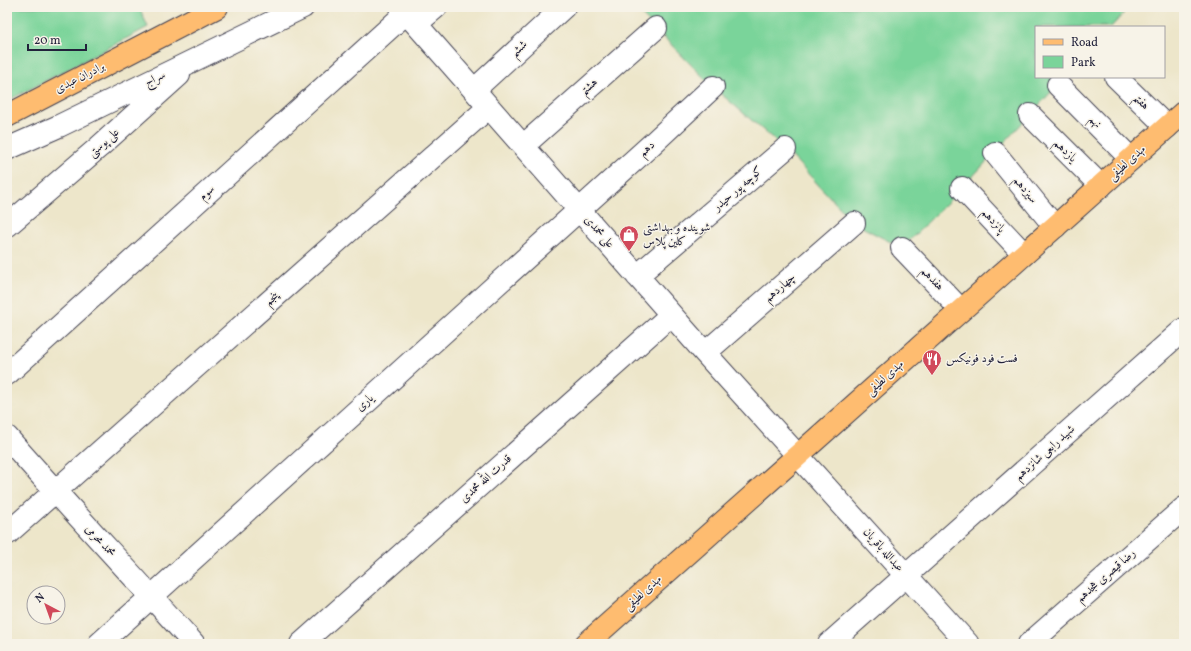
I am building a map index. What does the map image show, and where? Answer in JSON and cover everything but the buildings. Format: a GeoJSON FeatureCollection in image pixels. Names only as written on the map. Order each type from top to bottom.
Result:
{"type":"FeatureCollection","features":[{"type":"Feature","properties":{"kind":"main road","name":"برادران عبدی"},"geometry":{"type":"LineString","coordinates":[[7,116],[217,7]]}},
{"type":"Feature","properties":{"kind":"main road","name":"مهدی لطیفی"},"geometry":{"type":"LineString","coordinates":[[586,644],[1184,112]]}},
{"type":"Feature","properties":{"kind":"street","name":"سراج"},"geometry":{"type":"LineString","coordinates":[[7,149],[303,7]]}},
{"type":"Feature","properties":{"kind":"street","name":"سوم"},"geometry":{"type":"LineString","coordinates":[[7,374],[408,15],[436,7]]}},
{"type":"Feature","properties":{"kind":"street","name":"ششم"},"geometry":{"type":"LineString","coordinates":[[474,90],[564,7]]}},
{"type":"Feature","properties":{"kind":"street","name":"علی محمدی"},"geometry":{"type":"LineString","coordinates":[[408,15],[671,315],[798,456]]}},
{"type":"Feature","properties":{"kind":"street","name":"هشتم"},"geometry":{"type":"LineString","coordinates":[[523,146],[656,28]]}},
{"type":"Feature","properties":{"kind":"street","name":"علی پوستی"},"geometry":{"type":"LineString","coordinates":[[7,226],[99,148],[199,57]]}},
{"type":"Feature","properties":{"kind":"street","name":"هفتم"},"geometry":{"type":"LineString","coordinates":[[1117,78],[1167,127]]}},
{"type":"Feature","properties":{"kind":"street","name":"نهم"},"geometry":{"type":"LineString","coordinates":[[1058,85],[1131,159]]}},
{"type":"Feature","properties":{"kind":"street","name":"دهم"},"geometry":{"type":"LineString","coordinates":[[579,210],[713,87]]}},
{"type":"Feature","properties":{"kind":"street","name":"پنجم"},"geometry":{"type":"LineString","coordinates":[[7,534],[489,107]]}},
{"type":"Feature","properties":{"kind":"street","name":"یازدهم"},"geometry":{"type":"LineString","coordinates":[[1030,115],[1101,186]]}},
{"type":"Feature","properties":{"kind":"street","name":"کوچه پور حیدر"},"geometry":{"type":"LineString","coordinates":[[637,276],[785,149]]}},
{"type":"Feature","properties":{"kind":"street","name":"سیزدهم"},"geometry":{"type":"LineString","coordinates":[[995,153],[1055,227]]}},
{"type":"Feature","properties":{"kind":"street","name":"پانزدهم"},"geometry":{"type":"LineString","coordinates":[[962,188],[1024,254]]}},
{"type":"Feature","properties":{"kind":"street","name":"یاری"},"geometry":{"type":"LineString","coordinates":[[99,644],[579,210]]}},
{"type":"Feature","properties":{"kind":"street","name":"چهاردهم"},"geometry":{"type":"LineString","coordinates":[[705,353],[854,223]]}},
{"type":"Feature","properties":{"kind":"street","name":"هفدهم"},"geometry":{"type":"LineString","coordinates":[[902,248],[961,310]]}},
{"type":"Feature","properties":{"kind":"street","name":"قدرت الله محمدی"},"geometry":{"type":"LineString","coordinates":[[301,644],[671,315]]}},
{"type":"Feature","properties":{"kind":"street","name":"شهید رابعی شانزدهم"},"geometry":{"type":"LineString","coordinates":[[829,644],[1184,330]]}},
{"type":"Feature","properties":{"kind":"street","name":"محمد محرمی"},"geometry":{"type":"LineString","coordinates":[[7,437],[54,492],[152,596],[194,644]]}},
{"type":"Feature","properties":{"kind":"street","name":"عبدالله باقریان"},"geometry":{"type":"LineString","coordinates":[[798,456],[968,644]]}},
{"type":"Feature","properties":{"kind":"street","name":"رضا قیصری هجدهم"},"geometry":{"type":"LineString","coordinates":[[1029,644],[1184,508]]}},
{"type":"Feature","properties":{"kind":"green space"},"geometry":{"type":"Polygon","coordinates":[[[7,7],[139,7],[148,27],[7,101],[7,7]]]}},
{"type":"Feature","properties":{"kind":"green space"},"geometry":{"type":"Polygon","coordinates":[[[634,7],[1124,7],[1123,14],[1112,26],[1035,26],[1035,78],[1064,78],[962,188],[902,248],[854,223],[785,149],[713,87],[634,7]]]}},
{"type":"Feature","properties":{"kind":"place","name":"شوینده و بهداشتی کلین پلاس"},"geometry":{"type":"Point","coordinates":[629,252]}},
{"type":"Feature","properties":{"kind":"place","name":"فست فود فونیکس"},"geometry":{"type":"Point","coordinates":[932,376]}}]}
